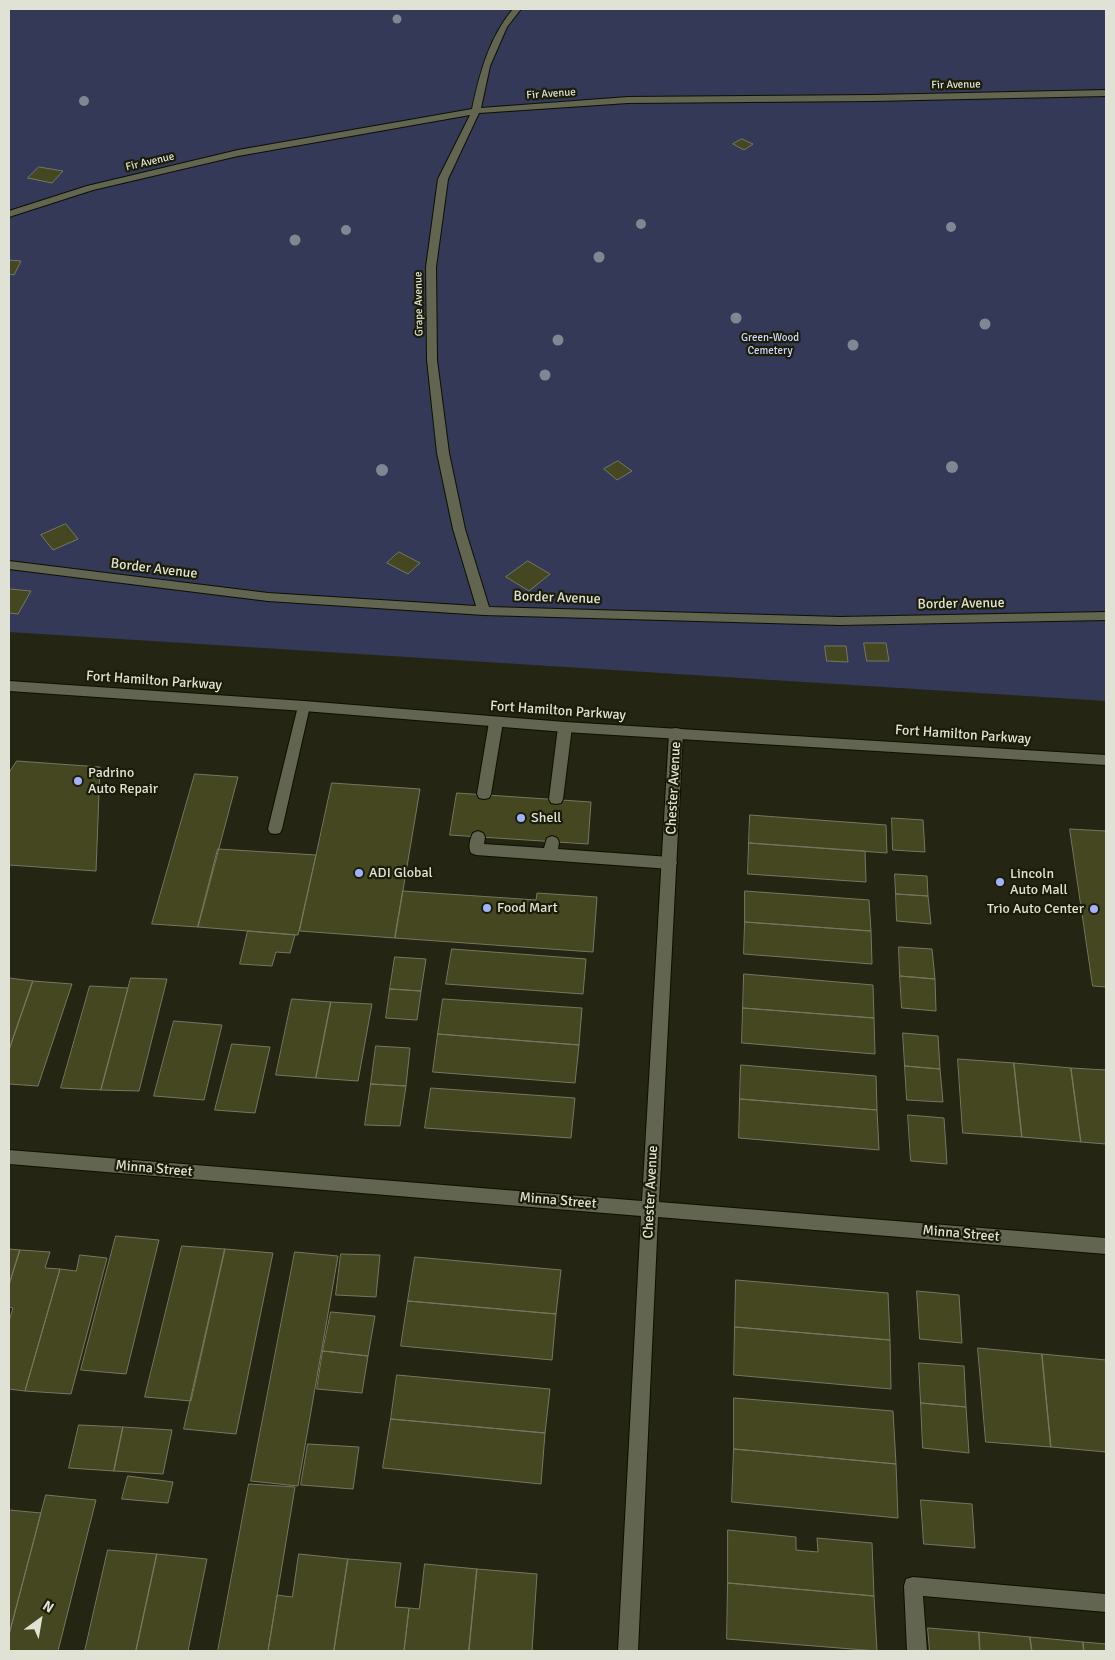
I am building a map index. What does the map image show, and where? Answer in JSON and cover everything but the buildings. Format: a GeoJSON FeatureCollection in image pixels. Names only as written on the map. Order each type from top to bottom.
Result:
{"type":"FeatureCollection","features":[{"type":"Feature","properties":{"kind":"street","name":"Grape Avenue"},"geometry":{"type":"LineString","coordinates":[[484,611],[459,529],[442,453],[432,351],[431,267],[444,178],[476,111],[486,66],[504,26],[516,9]]}},
{"type":"Feature","properties":{"kind":"street","name":"Fir Avenue"},"geometry":{"type":"LineString","coordinates":[[9,214],[90,188],[238,153],[476,111],[628,100],[882,98],[1106,93]]}},
{"type":"Feature","properties":{"kind":"street","name":"Border Avenue"},"geometry":{"type":"LineString","coordinates":[[9,565],[268,597],[484,611],[840,622],[1106,616]]}},
{"type":"Feature","properties":{"kind":"street","name":"Fort Hamilton Parkway"},"geometry":{"type":"LineString","coordinates":[[9,686],[304,706],[564,727],[1106,760]]}},
{"type":"Feature","properties":{"kind":"street"},"geometry":{"type":"LineString","coordinates":[[275,830],[304,706]]}},
{"type":"Feature","properties":{"kind":"street"},"geometry":{"type":"LineString","coordinates":[[484,794],[496,722]]}},
{"type":"Feature","properties":{"kind":"street"},"geometry":{"type":"LineString","coordinates":[[556,799],[564,727]]}},
{"type":"Feature","properties":{"kind":"street","name":"Chester Avenue"},"geometry":{"type":"LineString","coordinates":[[628,1651],[676,733]]}},
{"type":"Feature","properties":{"kind":"street"},"geometry":{"type":"LineString","coordinates":[[478,837],[476,849],[551,848],[670,864]]}},
{"type":"Feature","properties":{"kind":"street","name":"Minna Street"},"geometry":{"type":"LineString","coordinates":[[9,1157],[1106,1246]]}},
{"type":"Feature","properties":{"kind":"street"},"geometry":{"type":"LineString","coordinates":[[917,1651],[913,1586],[1106,1603]]}},
{"type":"Feature","properties":{"kind":"green space","name":"Green-Wood Cemetery"},"geometry":{"type":"Polygon","coordinates":[[[9,9],[1106,9],[1106,701],[9,632],[9,9]]]}},
{"type":"Feature","properties":{"kind":"place","name":"Padrino Auto Repair"},"geometry":{"type":"Point","coordinates":[78,781]}},
{"type":"Feature","properties":{"kind":"place","name":"Shell"},"geometry":{"type":"Point","coordinates":[521,818]}},
{"type":"Feature","properties":{"kind":"place","name":"ADI Global"},"geometry":{"type":"Point","coordinates":[359,873]}},
{"type":"Feature","properties":{"kind":"place","name":"Lincoln Auto Mall"},"geometry":{"type":"Point","coordinates":[1000,882]}},
{"type":"Feature","properties":{"kind":"place","name":"Food Mart"},"geometry":{"type":"Point","coordinates":[487,908]}},
{"type":"Feature","properties":{"kind":"place","name":"Trio Auto Center"},"geometry":{"type":"Point","coordinates":[1094,909]}}]}
